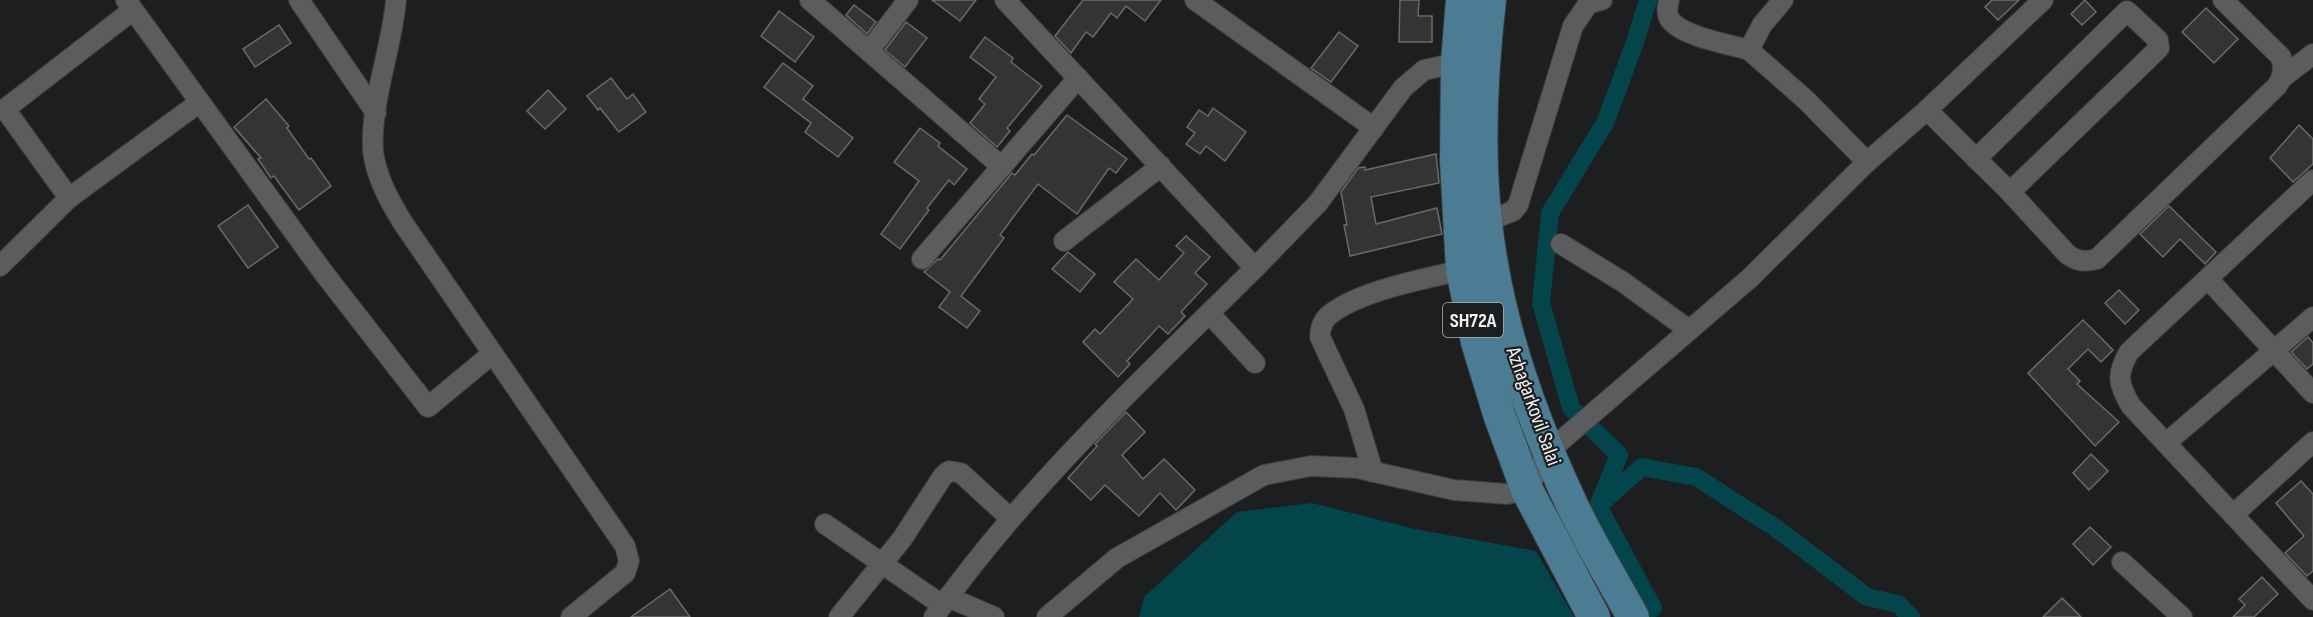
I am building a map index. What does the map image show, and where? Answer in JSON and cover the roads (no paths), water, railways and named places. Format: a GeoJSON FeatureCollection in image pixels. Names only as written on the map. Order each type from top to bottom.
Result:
{"type":"FeatureCollection","features":[{"type":"Feature","properties":{"kind":"main road","name":"Azhagarkovil Salai"},"geometry":{"type":"LineString","coordinates":[[1462,0],[1482,130],[1486,222],[1491,262],[1502,316],[1522,383],[1561,441],[1573,506],[1631,613]]}},
{"type":"Feature","properties":{"kind":"main road","name":"Azhagarkovil Salai"},"geometry":{"type":"LineString","coordinates":[[1490,0],[1470,59],[1456,161],[1462,270],[1477,342],[1500,417],[1527,490],[1593,617]]}},
{"type":"Feature","properties":{"kind":"street"},"geometry":{"type":"LineString","coordinates":[[298,0],[376,113]]}},
{"type":"Feature","properties":{"kind":"street"},"geometry":{"type":"LineString","coordinates":[[396,0],[376,113],[373,152],[386,194],[403,223],[625,546],[628,561],[625,573],[571,617]]}},
{"type":"Feature","properties":{"kind":"street"},"geometry":{"type":"LineString","coordinates":[[810,0],[1002,167]]}},
{"type":"Feature","properties":{"kind":"street"},"geometry":{"type":"LineString","coordinates":[[869,51],[908,0]]}},
{"type":"Feature","properties":{"kind":"street"},"geometry":{"type":"LineString","coordinates":[[1005,0],[1255,267]]}},
{"type":"Feature","properties":{"kind":"street"},"geometry":{"type":"LineString","coordinates":[[1195,0],[1374,128]]}},
{"type":"Feature","properties":{"kind":"street"},"geometry":{"type":"LineString","coordinates":[[1486,222],[1513,211],[1518,205],[1574,26],[1588,4],[1602,0]]}},
{"type":"Feature","properties":{"kind":"street"},"geometry":{"type":"LineString","coordinates":[[1669,0],[1667,7],[1670,21],[1677,27],[1692,34],[1749,50],[1806,100],[1867,162]]}},
{"type":"Feature","properties":{"kind":"street"},"geometry":{"type":"LineString","coordinates":[[1749,50],[1762,25],[1783,0]]}},
{"type":"Feature","properties":{"kind":"street"},"geometry":{"type":"LineString","coordinates":[[1047,617],[1117,558],[1264,475],[1311,466],[1357,468],[1454,490],[1507,494],[1527,490],[1561,441],[1750,278],[1867,162],[1927,110],[2043,0]]}},
{"type":"Feature","properties":{"kind":"street"},"geometry":{"type":"LineString","coordinates":[[2223,0],[2281,57],[2282,78]]}},
{"type":"Feature","properties":{"kind":"street"},"geometry":{"type":"LineString","coordinates":[[1976,159],[2126,4],[2158,40],[2159,48],[2010,192]]}},
{"type":"Feature","properties":{"kind":"street"},"geometry":{"type":"LineString","coordinates":[[69,198],[5,109],[130,5],[323,272],[428,407],[492,354]]}},
{"type":"Feature","properties":{"kind":"street"},"geometry":{"type":"LineString","coordinates":[[1927,110],[2010,192],[2067,254],[2076,260],[2085,262],[2097,259],[2277,86],[2282,78],[2313,54]]}},
{"type":"Feature","properties":{"kind":"street"},"geometry":{"type":"LineString","coordinates":[[942,607],[1010,518],[1095,425],[1318,203],[1403,88],[1424,70],[1470,59]]}},
{"type":"Feature","properties":{"kind":"street"},"geometry":{"type":"LineString","coordinates":[[922,259],[1078,78]]}},
{"type":"Feature","properties":{"kind":"street"},"geometry":{"type":"LineString","coordinates":[[0,266],[69,198],[200,102]]}},
{"type":"Feature","properties":{"kind":"street"},"geometry":{"type":"LineString","coordinates":[[1064,241],[1161,166]]}},
{"type":"Feature","properties":{"kind":"street"},"geometry":{"type":"LineString","coordinates":[[2312,598],[2131,406],[2121,388],[2120,367],[2129,352],[2313,180]]}},
{"type":"Feature","properties":{"kind":"street"},"geometry":{"type":"LineString","coordinates":[[1561,244],[1623,282],[1689,330]]}},
{"type":"Feature","properties":{"kind":"street"},"geometry":{"type":"LineString","coordinates":[[1373,472],[1354,409],[1320,337],[1320,327],[1328,316],[1380,290],[1462,270]]}},
{"type":"Feature","properties":{"kind":"street"},"geometry":{"type":"LineString","coordinates":[[2208,279],[2313,393]]}},
{"type":"Feature","properties":{"kind":"street"},"geometry":{"type":"LineString","coordinates":[[1209,313],[1255,363]]}},
{"type":"Feature","properties":{"kind":"street"},"geometry":{"type":"LineString","coordinates":[[2166,443],[2275,352],[2313,317]]}},
{"type":"Feature","properties":{"kind":"street"},"geometry":{"type":"LineString","coordinates":[[2233,515],[2313,442]]}},
{"type":"Feature","properties":{"kind":"street"},"geometry":{"type":"LineString","coordinates":[[839,617],[915,521],[943,476],[950,471],[961,473],[1010,518]]}},
{"type":"Feature","properties":{"kind":"street"},"geometry":{"type":"LineString","coordinates":[[825,524],[942,607],[994,617]]}},
{"type":"Feature","properties":{"kind":"street"},"geometry":{"type":"LineString","coordinates":[[2122,562],[2182,617]]}},
{"type":"Feature","properties":{"kind":"water"},"geometry":{"type":"Polygon","coordinates":[[[1312,503],[1415,529],[1536,551],[1574,617],[1139,617],[1144,597],[1237,512],[1312,503]]]}},
{"type":"Feature","properties":{"kind":"waterway"},"geometry":{"type":"LineString","coordinates":[[1598,506],[1619,455],[1571,408],[1541,303],[1550,213],[1606,121],[1648,0]]}},
{"type":"Feature","properties":{"kind":"waterway"},"geometry":{"type":"LineString","coordinates":[[1637,617],[1653,608],[1598,506],[1642,467],[1696,477],[1777,529],[1867,597],[1898,604],[1911,617]]}}]}
